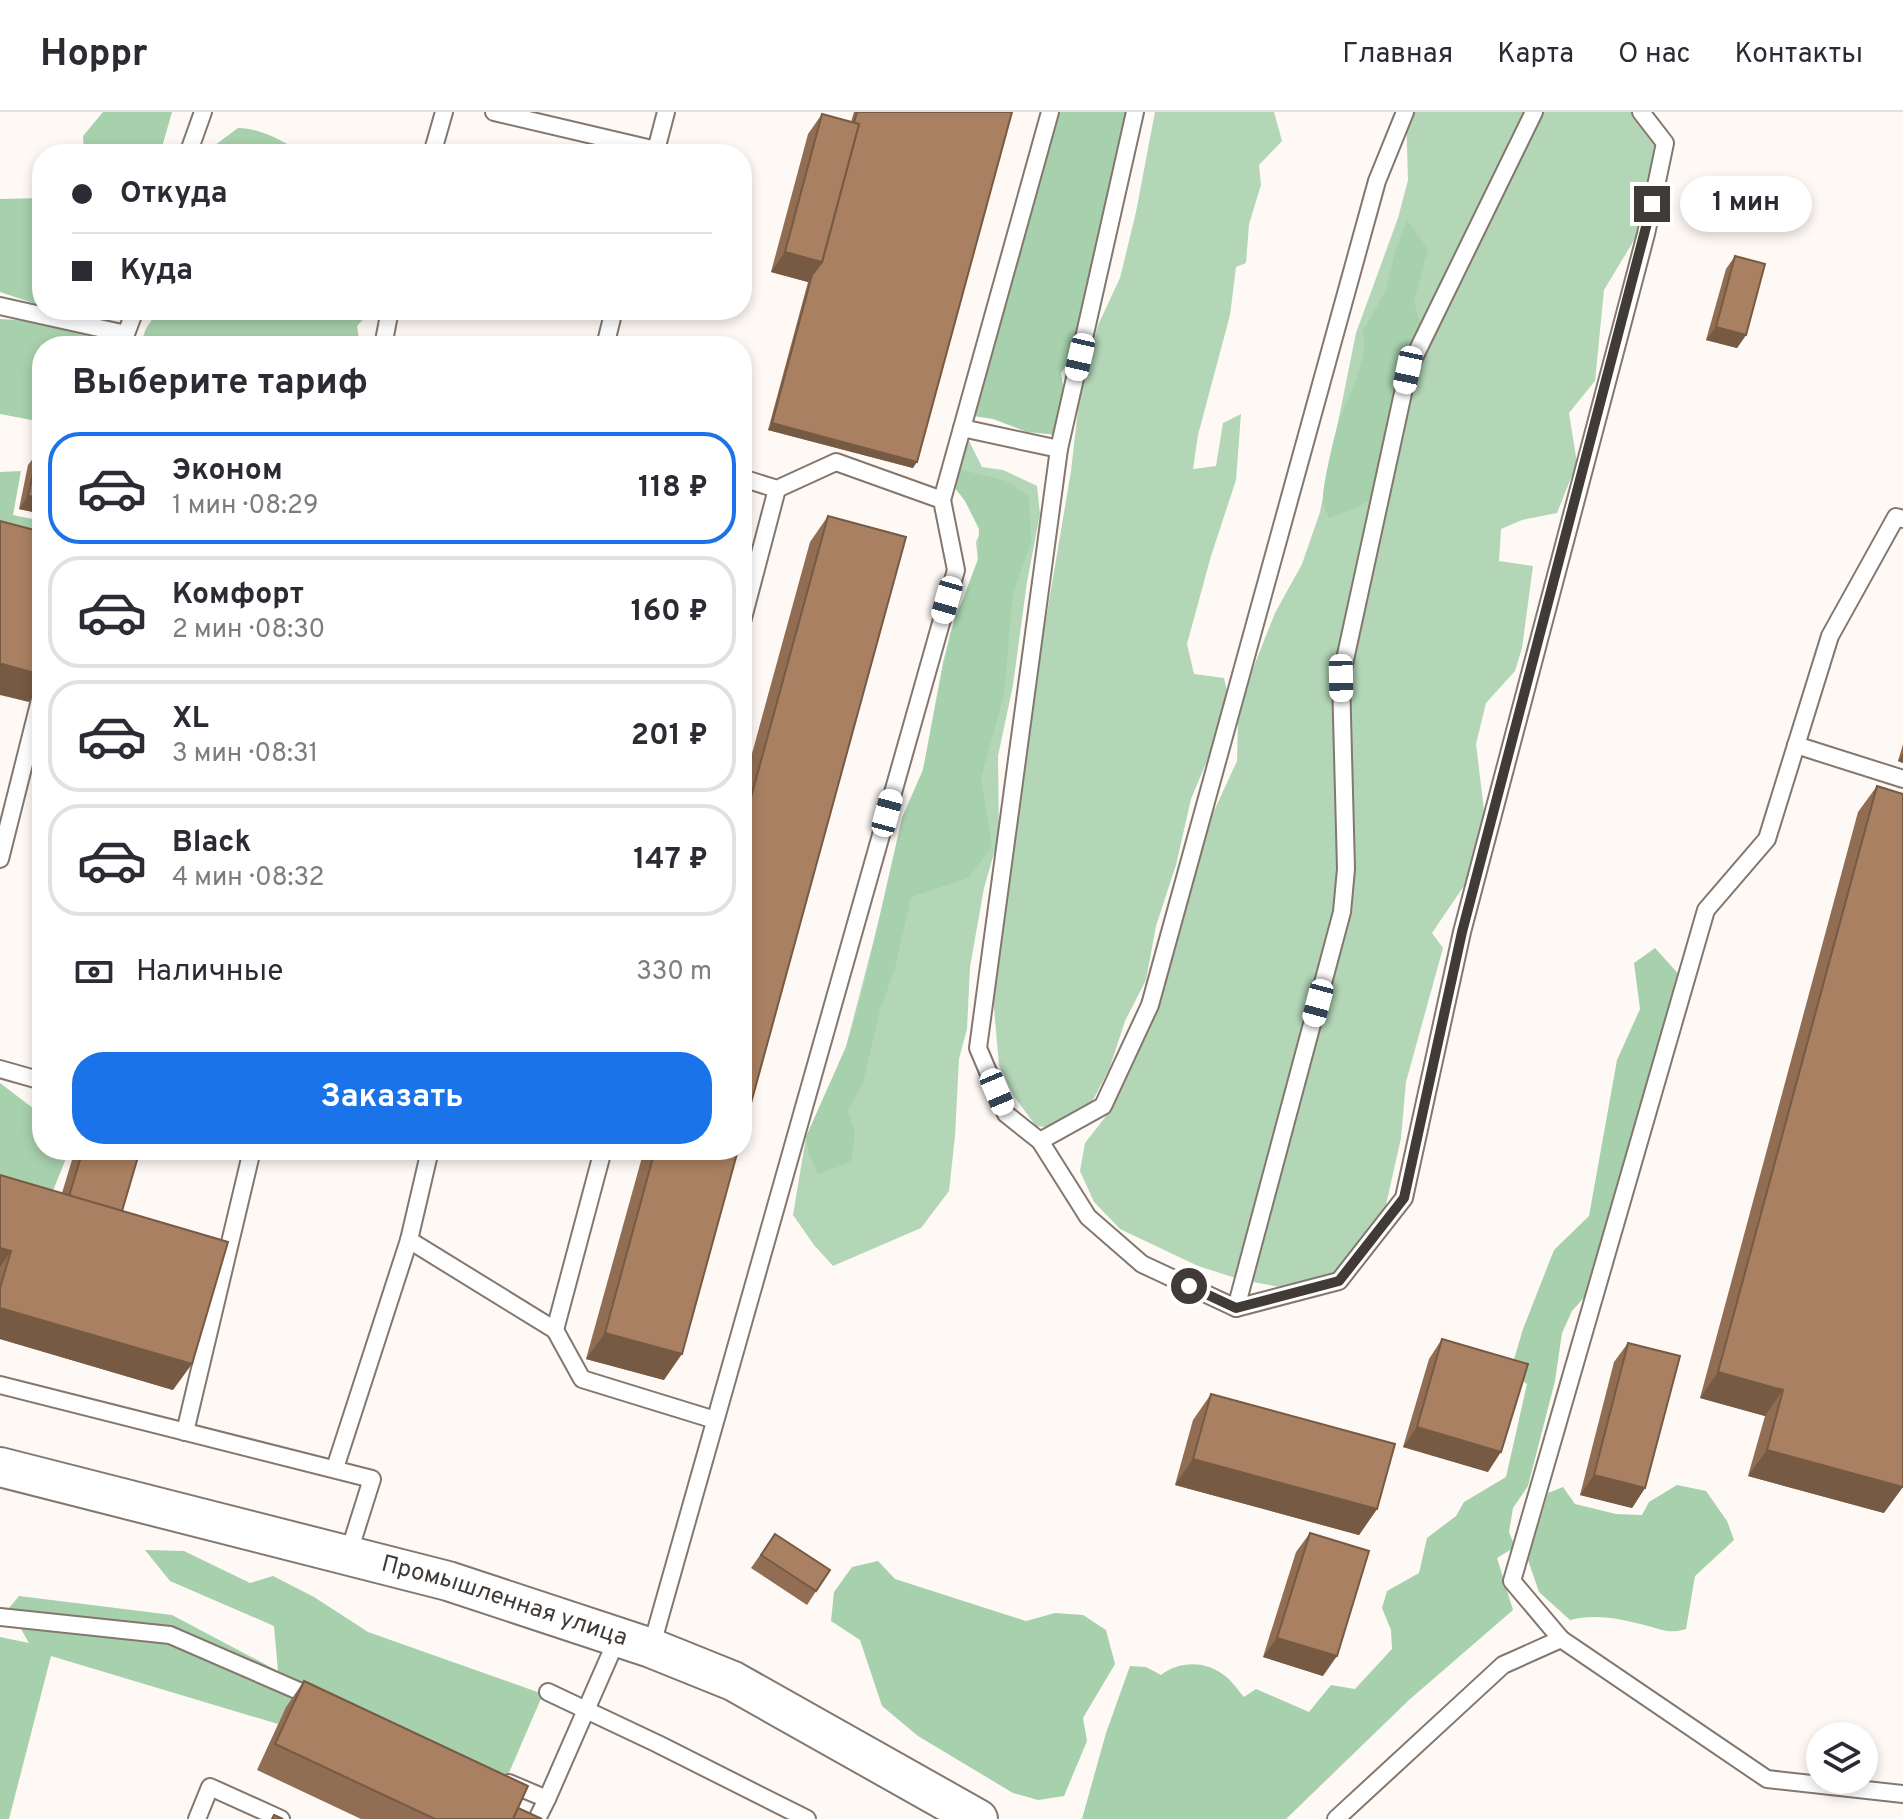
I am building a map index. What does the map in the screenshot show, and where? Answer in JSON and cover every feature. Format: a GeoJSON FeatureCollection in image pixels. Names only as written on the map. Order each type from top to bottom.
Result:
{"type":"FeatureCollection","features":[{"type":"Feature","properties":{"kind":"street","name":"Промышленная улица"},"geometry":{"type":"LineString","coordinates":[[0,1467],[448,1581],[634,1642],[733,1681],[978,1819]]}},
{"type":"Feature","properties":{"kind":"lane"},"geometry":{"type":"LineString","coordinates":[[192,144],[203,112]]}},
{"type":"Feature","properties":{"kind":"lane"},"geometry":{"type":"LineString","coordinates":[[435,144],[444,112]]}},
{"type":"Feature","properties":{"kind":"lane"},"geometry":{"type":"LineString","coordinates":[[494,112],[624,144]]}},
{"type":"Feature","properties":{"kind":"lane"},"geometry":{"type":"LineString","coordinates":[[658,144],[666,112]]}},
{"type":"Feature","properties":{"kind":"lane"},"geometry":{"type":"LineString","coordinates":[[540,1818],[586,1710],[634,1642],[715,1420],[956,570],[942,500],[1050,112]]}},
{"type":"Feature","properties":{"kind":"lane"},"geometry":{"type":"LineString","coordinates":[[1135,112],[1059,449],[978,1048],[1006,1114],[1040,1141],[1088,1217],[1142,1264],[1236,1308],[1339,1281],[1404,1198],[1462,932],[1646,234],[1665,143],[1641,112]]}},
{"type":"Feature","properties":{"kind":"lane"},"geometry":{"type":"LineString","coordinates":[[1040,1141],[1103,1106],[1150,1005],[1377,181],[1405,112]]}},
{"type":"Feature","properties":{"kind":"lane"},"geometry":{"type":"LineString","coordinates":[[1236,1308],[1342,912],[1346,869],[1341,678],[1408,370],[1534,112]]}},
{"type":"Feature","properties":{"kind":"lane"},"geometry":{"type":"LineString","coordinates":[[0,306],[32,313]]}},
{"type":"Feature","properties":{"kind":"lane"},"geometry":{"type":"LineString","coordinates":[[63,320],[126,334],[131,320]]}},
{"type":"Feature","properties":{"kind":"lane"},"geometry":{"type":"LineString","coordinates":[[962,428],[1059,449]]}},
{"type":"Feature","properties":{"kind":"lane"},"geometry":{"type":"LineString","coordinates":[[752,481],[777,489],[836,462],[942,500]]}},
{"type":"Feature","properties":{"kind":"lane"},"geometry":{"type":"LineString","coordinates":[[752,584],[777,489]]}},
{"type":"Feature","properties":{"kind":"lane"},"geometry":{"type":"LineString","coordinates":[[1903,519],[1896,517],[1830,636],[1767,839],[1706,910],[1512,1581],[1561,1639],[1767,1779],[1903,1794]]}},
{"type":"Feature","properties":{"kind":"lane"},"geometry":{"type":"LineString","coordinates":[[0,859],[32,732]]}},
{"type":"Feature","properties":{"kind":"lane"},"geometry":{"type":"LineString","coordinates":[[1796,745],[1903,779]]}},
{"type":"Feature","properties":{"kind":"lane"},"geometry":{"type":"LineString","coordinates":[[0,1069],[32,1078]]}},
{"type":"Feature","properties":{"kind":"lane"},"geometry":{"type":"LineString","coordinates":[[185,1432],[250,1160]]}},
{"type":"Feature","properties":{"kind":"lane"},"geometry":{"type":"LineString","coordinates":[[335,1468],[409,1240],[428,1160]]}},
{"type":"Feature","properties":{"kind":"lane"},"geometry":{"type":"LineString","coordinates":[[555,1330],[600,1160]]}},
{"type":"Feature","properties":{"kind":"lane"},"geometry":{"type":"LineString","coordinates":[[409,1240],[555,1330],[582,1379],[715,1420]]}},
{"type":"Feature","properties":{"kind":"lane"},"geometry":{"type":"LineString","coordinates":[[0,1385],[372,1479],[348,1555]]}},
{"type":"Feature","properties":{"kind":"lane"},"geometry":{"type":"LineString","coordinates":[[0,1617],[170,1635],[329,1705]]}},
{"type":"Feature","properties":{"kind":"lane"},"geometry":{"type":"LineString","coordinates":[[1336,1819],[1503,1665],[1561,1639]]}},
{"type":"Feature","properties":{"kind":"lane"},"geometry":{"type":"LineString","coordinates":[[548,1692],[807,1819]]}},
{"type":"Feature","properties":{"kind":"lane"},"geometry":{"type":"LineString","coordinates":[[489,1774],[547,1799]]}},
{"type":"Feature","properties":{"kind":"lane"},"geometry":{"type":"LineString","coordinates":[[197,1819],[210,1787],[281,1819]]}},
{"type":"Feature","properties":{"kind":"green space"},"geometry":{"type":"Polygon","coordinates":[[[103,112],[172,112],[163,144],[83,144],[83,136],[103,112]]]}},
{"type":"Feature","properties":{"kind":"green space"},"geometry":{"type":"Polygon","coordinates":[[[1052,112],[1132,112],[1080,346],[1061,373],[1066,403],[1057,435],[1027,432],[993,419],[974,416],[975,388],[1052,112]]]}},
{"type":"Feature","properties":{"kind":"green space"},"geometry":{"type":"Polygon","coordinates":[[[1155,112],[1274,112],[1282,141],[1259,165],[1261,185],[1249,224],[1246,263],[1236,267],[1230,315],[1198,435],[1193,469],[1216,466],[1223,423],[1241,414],[1236,480],[1187,644],[1194,674],[1224,678],[1228,695],[1209,756],[1191,799],[1176,865],[1156,926],[1146,980],[1125,1021],[1110,1067],[1089,1108],[1064,1129],[1036,1126],[1013,1095],[999,1065],[993,997],[1027,714],[1071,471],[1080,392],[1098,325],[1120,278],[1155,112]]]}},
{"type":"Feature","properties":{"kind":"green space"},"geometry":{"type":"Polygon","coordinates":[[[1406,112],[1650,112],[1661,144],[1642,227],[1604,290],[1595,381],[1569,413],[1577,463],[1557,513],[1522,520],[1501,529],[1499,561],[1533,566],[1522,648],[1515,671],[1486,703],[1476,744],[1485,818],[1470,877],[1432,933],[1443,948],[1406,1082],[1401,1138],[1384,1214],[1342,1273],[1311,1283],[1280,1287],[1242,1280],[1198,1266],[1120,1229],[1094,1202],[1080,1171],[1085,1143],[1106,1116],[1133,1060],[1208,824],[1237,761],[1238,720],[1252,671],[1275,613],[1302,564],[1320,512],[1356,333],[1398,218],[1408,180],[1406,112]]]}},
{"type":"Feature","properties":{"kind":"green space"},"geometry":{"type":"Polygon","coordinates":[[[238,128],[264,133],[288,144],[216,144],[238,128]]]}},
{"type":"Feature","properties":{"kind":"green space"},"geometry":{"type":"Polygon","coordinates":[[[32,198],[32,303],[0,292],[0,199],[32,198]]]}},
{"type":"Feature","properties":{"kind":"green space"},"geometry":{"type":"Polygon","coordinates":[[[1407,220],[1428,249],[1414,301],[1422,331],[1412,392],[1400,404],[1375,496],[1360,506],[1329,518],[1323,493],[1337,427],[1361,363],[1362,332],[1386,291],[1395,251],[1407,220]]]}},
{"type":"Feature","properties":{"kind":"green space"},"geometry":{"type":"Polygon","coordinates":[[[0,319],[54,325],[89,336],[32,336],[32,420],[0,414],[0,319]]]}},
{"type":"Feature","properties":{"kind":"green space"},"geometry":{"type":"Polygon","coordinates":[[[152,320],[363,320],[357,326],[358,336],[144,336],[152,320]]]}},
{"type":"Feature","properties":{"kind":"green space"},"geometry":{"type":"Polygon","coordinates":[[[966,435],[982,467],[1003,470],[1037,486],[1040,514],[1013,685],[998,756],[999,836],[984,888],[970,967],[967,1029],[959,1059],[949,1191],[921,1228],[833,1266],[793,1215],[806,1137],[846,1047],[892,870],[902,818],[923,770],[943,662],[956,613],[979,571],[976,542],[985,521],[951,483],[966,435]]]}},
{"type":"Feature","properties":{"kind":"green space"},"geometry":{"type":"Polygon","coordinates":[[[958,469],[1006,481],[1029,496],[1031,542],[1013,593],[1004,695],[981,778],[992,846],[968,878],[911,897],[863,1083],[848,1110],[855,1133],[851,1162],[818,1174],[809,1155],[806,1137],[846,1047],[863,989],[902,818],[923,770],[950,634],[978,559],[979,529],[965,501],[951,483],[958,469]]]}},
{"type":"Feature","properties":{"kind":"green space"},"geometry":{"type":"Polygon","coordinates":[[[21,471],[13,515],[32,519],[32,553],[0,544],[0,472],[21,471]]]}},
{"type":"Feature","properties":{"kind":"green space"},"geometry":{"type":"Polygon","coordinates":[[[1655,948],[1692,989],[1664,1055],[1597,1283],[1572,1311],[1562,1333],[1555,1381],[1528,1486],[1513,1508],[1509,1532],[1515,1547],[1497,1558],[1513,1610],[1409,1700],[1286,1819],[1082,1819],[1106,1733],[1130,1666],[1146,1667],[1161,1675],[1182,1665],[1206,1666],[1224,1675],[1244,1697],[1256,1689],[1309,1712],[1331,1685],[1355,1689],[1392,1649],[1391,1630],[1382,1608],[1387,1591],[1419,1573],[1427,1538],[1456,1516],[1464,1502],[1506,1477],[1527,1384],[1510,1373],[1523,1329],[1554,1250],[1589,1216],[1617,1060],[1640,1009],[1634,963],[1655,948]]]}},
{"type":"Feature","properties":{"kind":"green space"},"geometry":{"type":"Polygon","coordinates":[[[0,1083],[32,1107],[32,1160],[65,1160],[46,1208],[0,1188],[0,1083]]]}},
{"type":"Feature","properties":{"kind":"green space"},"geometry":{"type":"Polygon","coordinates":[[[1677,1485],[1706,1491],[1727,1521],[1734,1540],[1695,1576],[1686,1629],[1667,1631],[1599,1617],[1570,1620],[1539,1592],[1528,1560],[1548,1493],[1563,1487],[1575,1504],[1616,1514],[1642,1515],[1649,1502],[1677,1485]]]}},
{"type":"Feature","properties":{"kind":"green space"},"geometry":{"type":"Polygon","coordinates":[[[145,1550],[184,1551],[250,1583],[273,1576],[314,1597],[368,1632],[543,1694],[495,1805],[286,1708],[278,1724],[51,1656],[9,1819],[0,1819],[0,1637],[29,1643],[9,1608],[19,1596],[172,1615],[278,1671],[274,1626],[170,1581],[145,1550]]]}},
{"type":"Feature","properties":{"kind":"green space"},"geometry":{"type":"Polygon","coordinates":[[[878,1561],[895,1579],[1026,1621],[1055,1613],[1083,1615],[1106,1630],[1115,1664],[1083,1718],[1087,1741],[1064,1796],[1038,1800],[1013,1793],[918,1736],[882,1706],[860,1640],[831,1621],[834,1592],[852,1567],[878,1561]]]}},
{"type":"Feature","properties":{"kind":"building"},"geometry":{"type":"Polygon","coordinates":[[[857,112],[1012,112],[917,462],[772,423],[812,275],[822,262],[859,124],[854,123],[857,112]]]}},
{"type":"Feature","properties":{"kind":"building"},"geometry":{"type":"Polygon","coordinates":[[[822,114],[859,124],[822,262],[785,252],[822,114]]]}},
{"type":"Feature","properties":{"kind":"building"},"geometry":{"type":"Polygon","coordinates":[[[1735,256],[1765,264],[1746,335],[1716,327],[1735,256]]]}},
{"type":"Feature","properties":{"kind":"building"},"geometry":{"type":"Polygon","coordinates":[[[828,516],[906,537],[752,1099],[752,793],[828,516]]]}},
{"type":"Feature","properties":{"kind":"building"},"geometry":{"type":"Polygon","coordinates":[[[0,521],[32,529],[32,672],[2,664],[0,671],[0,521]]]}},
{"type":"Feature","properties":{"kind":"building"},"geometry":{"type":"Polygon","coordinates":[[[1877,786],[1903,794],[1903,1487],[1767,1450],[1783,1390],[1718,1372],[1877,786]]]}},
{"type":"Feature","properties":{"kind":"building"},"geometry":{"type":"Polygon","coordinates":[[[80,1160],[137,1160],[122,1211],[69,1196],[80,1160]]]}},
{"type":"Feature","properties":{"kind":"building"},"geometry":{"type":"Polygon","coordinates":[[[652,1160],[735,1160],[682,1354],[605,1333],[652,1160]]]}},
{"type":"Feature","properties":{"kind":"building"},"geometry":{"type":"Polygon","coordinates":[[[0,1175],[228,1242],[192,1364],[0,1308],[0,1288],[11,1251],[0,1248],[0,1175]]]}},
{"type":"Feature","properties":{"kind":"building"},"geometry":{"type":"Polygon","coordinates":[[[1442,1339],[1528,1364],[1501,1452],[1417,1427],[1442,1339]]]}},
{"type":"Feature","properties":{"kind":"building"},"geometry":{"type":"Polygon","coordinates":[[[1628,1343],[1680,1356],[1645,1488],[1594,1475],[1628,1343]]]}},
{"type":"Feature","properties":{"kind":"building"},"geometry":{"type":"Polygon","coordinates":[[[1211,1394],[1395,1444],[1377,1509],[1193,1459],[1211,1394]]]}},
{"type":"Feature","properties":{"kind":"building"},"geometry":{"type":"Polygon","coordinates":[[[1310,1533],[1369,1551],[1337,1656],[1277,1638],[1310,1533]]]}},
{"type":"Feature","properties":{"kind":"building"},"geometry":{"type":"Polygon","coordinates":[[[775,1534],[830,1570],[816,1591],[761,1555],[775,1534]]]}},
{"type":"Feature","properties":{"kind":"building"},"geometry":{"type":"Polygon","coordinates":[[[304,1681],[528,1786],[513,1819],[435,1819],[275,1744],[304,1681]]]}},
{"type":"Feature","properties":{"kind":"building"},"geometry":{"type":"Polygon","coordinates":[[[518,1808],[542,1819],[513,1819],[518,1808]]]}},
{"type":"Feature","properties":{"kind":"route"},"geometry":{"type":"LineString","coordinates":[[1189,1286],[1236,1308],[1339,1281],[1404,1198],[1462,932],[1652,204]]}}]}
